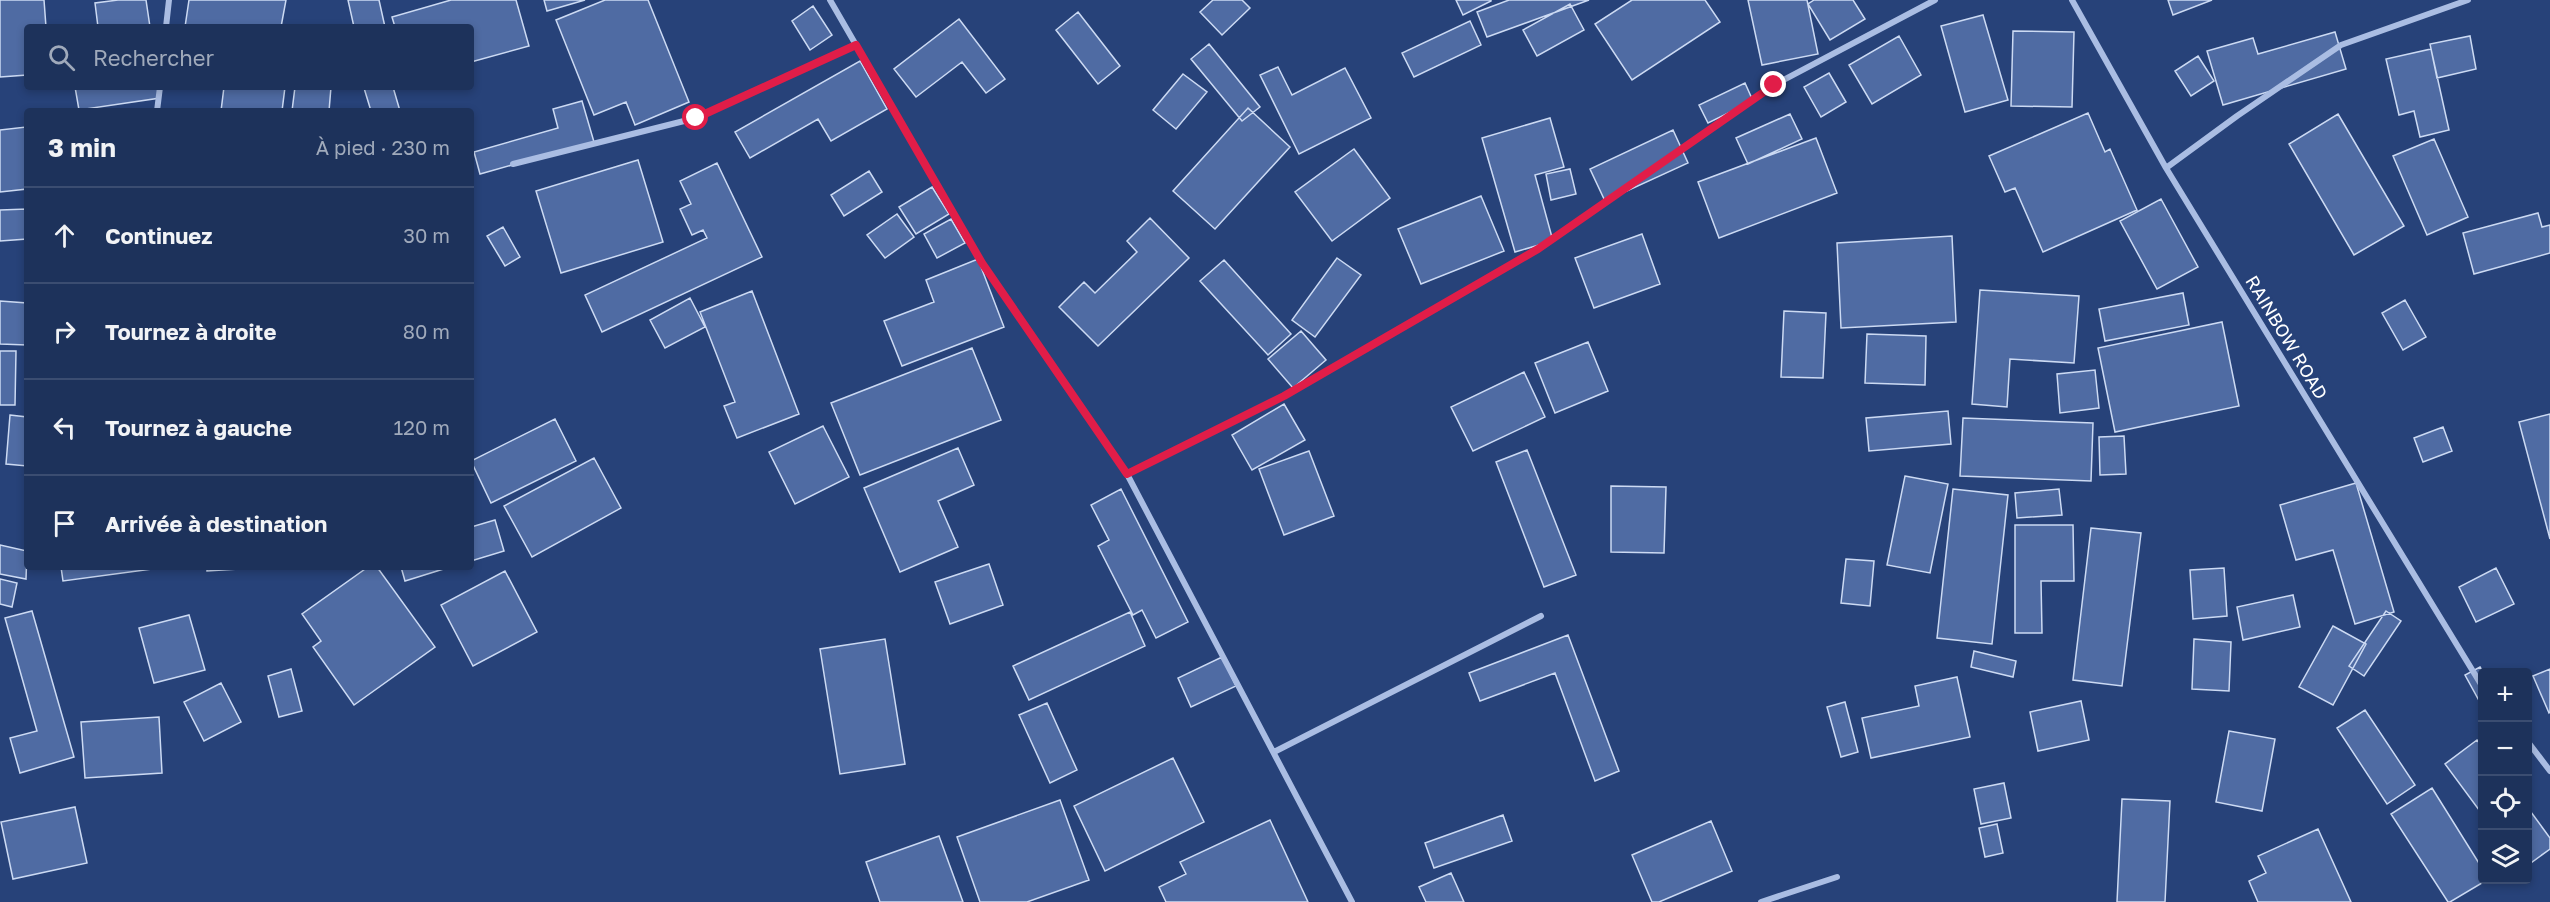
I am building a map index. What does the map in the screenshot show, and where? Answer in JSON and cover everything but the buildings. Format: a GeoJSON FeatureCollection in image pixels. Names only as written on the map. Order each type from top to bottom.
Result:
{"type":"FeatureCollection","features":[{"type":"Feature","properties":{"kind":"street"},"geometry":{"type":"LineString","coordinates":[[166,24],[169,0]]}},
{"type":"Feature","properties":{"kind":"street"},"geometry":{"type":"LineString","coordinates":[[830,0],[982,263],[1127,474],[1352,902]]}},
{"type":"Feature","properties":{"kind":"street"},"geometry":{"type":"LineString","coordinates":[[1127,474],[1284,396],[1528,255],[1774,85],[1935,0]]}},
{"type":"Feature","properties":{"kind":"street","name":"RAINBOW ROAD"},"geometry":{"type":"LineString","coordinates":[[2072,0],[2166,168],[2478,679]]}},
{"type":"Feature","properties":{"kind":"street"},"geometry":{"type":"LineString","coordinates":[[2166,168],[2341,45],[2468,0]]}},
{"type":"Feature","properties":{"kind":"street"},"geometry":{"type":"LineString","coordinates":[[513,164],[696,118],[856,45]]}},
{"type":"Feature","properties":{"kind":"street"},"geometry":{"type":"LineString","coordinates":[[157,108],[160,90]]}},
{"type":"Feature","properties":{"kind":"street"},"geometry":{"type":"LineString","coordinates":[[1274,752],[1541,616]]}},
{"type":"Feature","properties":{"kind":"street"},"geometry":{"type":"LineString","coordinates":[[2532,747],[2550,771]]}},
{"type":"Feature","properties":{"kind":"street"},"geometry":{"type":"LineString","coordinates":[[1761,902],[1837,877]]}},
{"type":"Feature","properties":{"kind":"route"},"geometry":{"type":"LineString","coordinates":[[696,118],[856,45],[982,263],[1127,474],[1284,396],[1538,249],[1774,85]]}}]}
